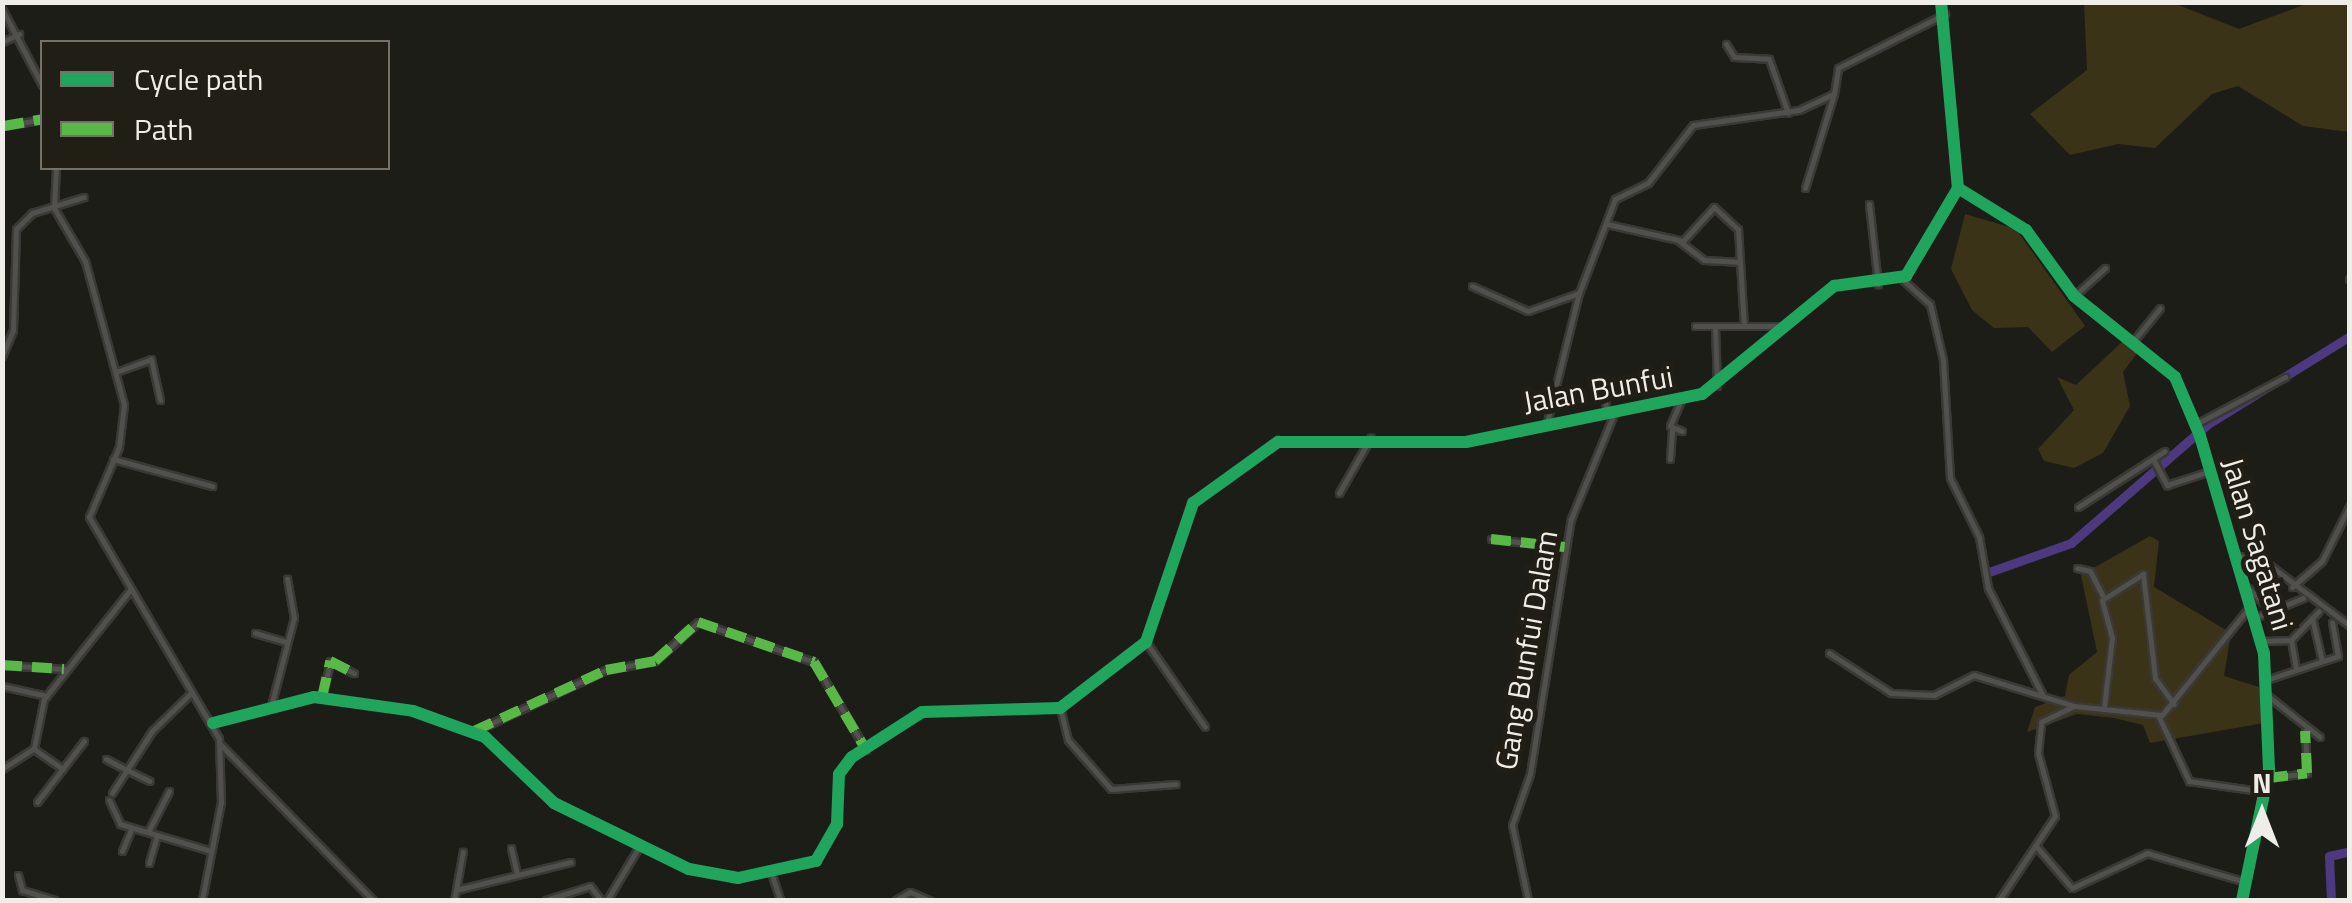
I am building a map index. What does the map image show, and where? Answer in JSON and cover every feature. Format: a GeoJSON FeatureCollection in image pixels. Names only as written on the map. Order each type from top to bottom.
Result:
{"type":"FeatureCollection","features":[{"type":"Feature","properties":{"kind":"street"},"geometry":{"type":"LineString","coordinates":[[1941,2],[1958,188],[1902,278],[1930,304],[1944,360],[1950,478],[1980,537],[1988,588],[2042,694]]}},
{"type":"Feature","properties":{"kind":"street"},"geometry":{"type":"LineString","coordinates":[[2,9],[19,34],[40,81]]}},
{"type":"Feature","properties":{"kind":"street"},"geometry":{"type":"LineString","coordinates":[[1805,188],[1834,94],[1838,68],[1945,14]]}},
{"type":"Feature","properties":{"kind":"street"},"geometry":{"type":"LineString","coordinates":[[2,42],[19,34]]}},
{"type":"Feature","properties":{"kind":"street"},"geometry":{"type":"LineString","coordinates":[[1726,44],[1734,57],[1769,59],[1788,113]]}},
{"type":"Feature","properties":{"kind":"street"},"geometry":{"type":"LineString","coordinates":[[1547,422],[1579,294],[1615,199],[1648,183],[1693,125],[1788,113],[1834,94]]}},
{"type":"Feature","properties":{"kind":"street"},"geometry":{"type":"LineString","coordinates":[[4,126],[40,119]]}},
{"type":"Feature","properties":{"kind":"street"},"geometry":{"type":"LineString","coordinates":[[56,170],[54,208],[86,261],[124,412],[113,459],[88,512],[190,694],[213,723],[220,744],[211,850],[202,900]]}},
{"type":"Feature","properties":{"kind":"street","name":"Jalan Sagatani"},"geometry":{"type":"LineString","coordinates":[[1958,188],[2026,230],[2074,296],[2174,377],[2196,424],[2261,640],[2266,680],[2268,778],[2242,881],[2242,900]]}},
{"type":"Feature","properties":{"kind":"street"},"geometry":{"type":"LineString","coordinates":[[2,356],[14,322],[16,229],[84,197]]}},
{"type":"Feature","properties":{"kind":"street"},"geometry":{"type":"LineString","coordinates":[[1869,204],[1878,284]]}},
{"type":"Feature","properties":{"kind":"street"},"geometry":{"type":"LineString","coordinates":[[1680,240],[1714,206],[1738,229],[1744,326]]}},
{"type":"Feature","properties":{"kind":"street"},"geometry":{"type":"LineString","coordinates":[[1607,224],[1680,240],[1702,259],[1738,262]]}},
{"type":"Feature","properties":{"kind":"street"},"geometry":{"type":"LineString","coordinates":[[2074,296],[2105,268]]}},
{"type":"Feature","properties":{"kind":"street","name":"Jalan Bunfui"},"geometry":{"type":"LineString","coordinates":[[1146,642],[1193,502],[1278,442],[1371,438],[1466,442],[1547,422],[1682,400],[1716,386],[1834,286],[1878,284],[1902,278]]}},
{"type":"Feature","properties":{"kind":"street"},"geometry":{"type":"LineString","coordinates":[[1472,286],[1528,311],[1579,294]]}},
{"type":"Feature","properties":{"kind":"street"},"geometry":{"type":"LineString","coordinates":[[2130,344],[2160,308]]}},
{"type":"Feature","properties":{"kind":"street"},"geometry":{"type":"LineString","coordinates":[[2,327],[14,322]]}},
{"type":"Feature","properties":{"kind":"street"},"geometry":{"type":"LineString","coordinates":[[1695,326],[1789,326]]}},
{"type":"Feature","properties":{"kind":"street"},"geometry":{"type":"LineString","coordinates":[[1715,326],[1716,386]]}},
{"type":"Feature","properties":{"kind":"street"},"geometry":{"type":"LineString","coordinates":[[116,372],[151,359],[160,400]]}},
{"type":"Feature","properties":{"kind":"street"},"geometry":{"type":"LineString","coordinates":[[2196,424],[2286,376]]}},
{"type":"Feature","properties":{"kind":"street"},"geometry":{"type":"LineString","coordinates":[[1602,384],[1606,412]]}},
{"type":"Feature","properties":{"kind":"street"},"geometry":{"type":"LineString","coordinates":[[1670,459],[1672,428],[1682,400]]}},
{"type":"Feature","properties":{"kind":"street","name":"Gang Bunfui Dalam"},"geometry":{"type":"LineString","coordinates":[[1528,900],[1512,825],[1530,774],[1565,548],[1615,411]]}},
{"type":"Feature","properties":{"kind":"street"},"geometry":{"type":"LineString","coordinates":[[1672,428],[1682,431]]}},
{"type":"Feature","properties":{"kind":"street"},"geometry":{"type":"LineString","coordinates":[[1339,493],[1371,438]]}},
{"type":"Feature","properties":{"kind":"street"},"geometry":{"type":"LineString","coordinates":[[2078,508],[2166,451]]}},
{"type":"Feature","properties":{"kind":"street"},"geometry":{"type":"LineString","coordinates":[[2152,458],[2167,485],[2210,471]]}},
{"type":"Feature","properties":{"kind":"street"},"geometry":{"type":"LineString","coordinates":[[113,459],[212,486]]}},
{"type":"Feature","properties":{"kind":"street"},"geometry":{"type":"LineString","coordinates":[[2292,587],[2322,561],[2350,505]]}},
{"type":"Feature","properties":{"kind":"street"},"geometry":{"type":"LineString","coordinates":[[1492,539],[1565,548]]}},
{"type":"Feature","properties":{"kind":"street"},"geometry":{"type":"LineString","coordinates":[[2236,556],[2268,564],[2332,622],[2350,626]]}},
{"type":"Feature","properties":{"kind":"street"},"geometry":{"type":"LineString","coordinates":[[2077,568],[2090,570],[2104,597],[2112,638],[2104,709]]}},
{"type":"Feature","properties":{"kind":"street"},"geometry":{"type":"LineString","coordinates":[[2104,597],[2135,576],[2149,577],[2155,678],[2174,704]]}},
{"type":"Feature","properties":{"kind":"street"},"geometry":{"type":"LineString","coordinates":[[271,706],[295,605],[287,579]]}},
{"type":"Feature","properties":{"kind":"street"},"geometry":{"type":"LineString","coordinates":[[2246,587],[2277,616]]}},
{"type":"Feature","properties":{"kind":"street"},"geometry":{"type":"LineString","coordinates":[[2,768],[34,749],[47,696],[64,669],[130,590]]}},
{"type":"Feature","properties":{"kind":"street"},"geometry":{"type":"LineString","coordinates":[[2254,618],[2277,616],[2303,598]]}},
{"type":"Feature","properties":{"kind":"street"},"geometry":{"type":"LineString","coordinates":[[1829,653],[1891,694],[1934,695],[1968,674],[2074,706],[2159,717],[2174,704],[2251,605]]}},
{"type":"Feature","properties":{"kind":"street"},"geometry":{"type":"LineString","coordinates":[[2261,640],[2291,640],[2319,611]]}},
{"type":"Feature","properties":{"kind":"street"},"geometry":{"type":"LineString","coordinates":[[2312,618],[2322,661]]}},
{"type":"Feature","properties":{"kind":"street"},"geometry":{"type":"LineString","coordinates":[[474,731],[606,670],[655,662],[698,622],[814,662],[866,750]]}},
{"type":"Feature","properties":{"kind":"street"},"geometry":{"type":"LineString","coordinates":[[2266,680],[2340,653],[2332,622]]}},
{"type":"Feature","properties":{"kind":"street"},"geometry":{"type":"LineString","coordinates":[[256,633],[286,642]]}},
{"type":"Feature","properties":{"kind":"street"},"geometry":{"type":"LineString","coordinates":[[2291,640],[2296,669]]}},
{"type":"Feature","properties":{"kind":"street"},"geometry":{"type":"LineString","coordinates":[[213,723],[322,696],[474,731],[554,803],[638,850],[708,873],[771,872],[822,856],[840,816],[841,769],[852,757],[922,712],[1060,708],[1146,642],[1205,727]]}},
{"type":"Feature","properties":{"kind":"street"},"geometry":{"type":"LineString","coordinates":[[322,696],[330,661],[354,673]]}},
{"type":"Feature","properties":{"kind":"street"},"geometry":{"type":"LineString","coordinates":[[2,665],[64,669]]}},
{"type":"Feature","properties":{"kind":"street"},"geometry":{"type":"LineString","coordinates":[[2,686],[47,696]]}},
{"type":"Feature","properties":{"kind":"street"},"geometry":{"type":"LineString","coordinates":[[190,694],[110,796],[111,815],[132,828],[211,850]]}},
{"type":"Feature","properties":{"kind":"street"},"geometry":{"type":"LineString","coordinates":[[2266,694],[2305,731],[2320,737]]}},
{"type":"Feature","properties":{"kind":"street"},"geometry":{"type":"LineString","coordinates":[[1999,900],[2056,809],[2039,758],[2040,724],[2074,706]]}},
{"type":"Feature","properties":{"kind":"street"},"geometry":{"type":"LineString","coordinates":[[1060,708],[1068,740],[1111,789],[1176,784]]}},
{"type":"Feature","properties":{"kind":"street"},"geometry":{"type":"LineString","coordinates":[[2159,717],[2189,781],[2266,792]]}},
{"type":"Feature","properties":{"kind":"street"},"geometry":{"type":"LineString","coordinates":[[2268,778],[2307,773],[2305,731]]}},
{"type":"Feature","properties":{"kind":"street"},"geometry":{"type":"LineString","coordinates":[[37,802],[84,742]]}},
{"type":"Feature","properties":{"kind":"street"},"geometry":{"type":"LineString","coordinates":[[220,744],[373,900]]}},
{"type":"Feature","properties":{"kind":"street"},"geometry":{"type":"LineString","coordinates":[[34,749],[63,770]]}},
{"type":"Feature","properties":{"kind":"street"},"geometry":{"type":"LineString","coordinates":[[106,759],[150,782]]}},
{"type":"Feature","properties":{"kind":"street"},"geometry":{"type":"LineString","coordinates":[[148,832],[169,791]]}},
{"type":"Feature","properties":{"kind":"street"},"geometry":{"type":"LineString","coordinates":[[122,851],[132,828]]}},
{"type":"Feature","properties":{"kind":"street"},"geometry":{"type":"LineString","coordinates":[[149,863],[157,835]]}},
{"type":"Feature","properties":{"kind":"street"},"geometry":{"type":"LineString","coordinates":[[2036,846],[2070,888],[2147,854],[2242,881]]}},
{"type":"Feature","properties":{"kind":"street"},"geometry":{"type":"LineString","coordinates":[[512,848],[517,874]]}},
{"type":"Feature","properties":{"kind":"street"},"geometry":{"type":"LineString","coordinates":[[546,900],[590,886],[603,898],[638,850]]}},
{"type":"Feature","properties":{"kind":"street"},"geometry":{"type":"LineString","coordinates":[[454,900],[463,852]]}},
{"type":"Feature","properties":{"kind":"street"},"geometry":{"type":"LineString","coordinates":[[456,890],[572,862]]}},
{"type":"Feature","properties":{"kind":"street"},"geometry":{"type":"LineString","coordinates":[[771,872],[780,900]]}},
{"type":"Feature","properties":{"kind":"street"},"geometry":{"type":"LineString","coordinates":[[18,875],[20,888],[56,900]]}},
{"type":"Feature","properties":{"kind":"street"},"geometry":{"type":"LineString","coordinates":[[896,900],[910,892],[928,900]]}},
{"type":"Feature","properties":{"kind":"shaded area"},"geometry":{"type":"Polygon","coordinates":[[[2084,3],[2173,3],[2239,29],[2309,3],[2348,3],[2349,132],[2303,126],[2238,86],[2212,94],[2155,148],[2118,144],[2070,155],[2030,114],[2087,70],[2084,3]]]}},
{"type":"Feature","properties":{"kind":"shaded area"},"geometry":{"type":"Polygon","coordinates":[[[1965,214],[2016,229],[2085,326],[2052,352],[2028,327],[1994,328],[1972,310],[1951,269],[1965,214]]]}},
{"type":"Feature","properties":{"kind":"shaded area"},"geometry":{"type":"Polygon","coordinates":[[[2123,341],[2138,352],[2123,372],[2130,406],[2103,453],[2074,468],[2044,461],[2038,449],[2074,410],[2057,377],[2076,385],[2123,341]]]}},
{"type":"Feature","properties":{"kind":"shaded area"},"geometry":{"type":"Polygon","coordinates":[[[2150,536],[2159,541],[2154,587],[2231,633],[2224,676],[2259,687],[2264,723],[2150,743],[2143,725],[2077,714],[2027,732],[2035,707],[2065,696],[2069,675],[2097,652],[2081,575],[2150,536]]]}},
{"type":"Feature","properties":{"kind":"waterway"},"geometry":{"type":"LineString","coordinates":[[1989,572],[2071,543],[2208,424],[2350,336]]}},
{"type":"Feature","properties":{"kind":"waterway"},"geometry":{"type":"LineString","coordinates":[[2331,900],[2329,856],[2350,851]]}},
{"type":"Feature","properties":{"kind":"marked path"},"geometry":{"type":"LineString","coordinates":[[4,126],[40,119]]}},
{"type":"Feature","properties":{"kind":"marked path"},"geometry":{"type":"LineString","coordinates":[[1491,539],[1565,547]]}},
{"type":"Feature","properties":{"kind":"marked path"},"geometry":{"type":"LineString","coordinates":[[474,731],[606,670],[655,661],[698,622],[814,662],[866,750]]}},
{"type":"Feature","properties":{"kind":"marked path"},"geometry":{"type":"LineString","coordinates":[[322,697],[330,661],[354,673]]}},
{"type":"Feature","properties":{"kind":"marked path"},"geometry":{"type":"LineString","coordinates":[[2,665],[64,669]]}},
{"type":"Feature","properties":{"kind":"marked path"},"geometry":{"type":"LineString","coordinates":[[2268,778],[2307,773],[2305,731]]}},
{"type":"Feature","properties":{"kind":"cycle path"},"geometry":{"type":"LineString","coordinates":[[1941,2],[1958,188],[2026,230],[2074,296],[2175,377],[2200,436],[2264,654],[2269,770],[2242,900]]}},
{"type":"Feature","properties":{"kind":"cycle path"},"geometry":{"type":"LineString","coordinates":[[213,723],[314,697],[413,711],[485,737],[554,803],[689,869],[738,878],[816,861],[837,824],[839,774],[852,757],[922,712],[1060,708],[1146,642],[1193,503],[1278,442],[1466,442],[1702,394],[1834,286],[1906,276],[1958,188]]}}]}
